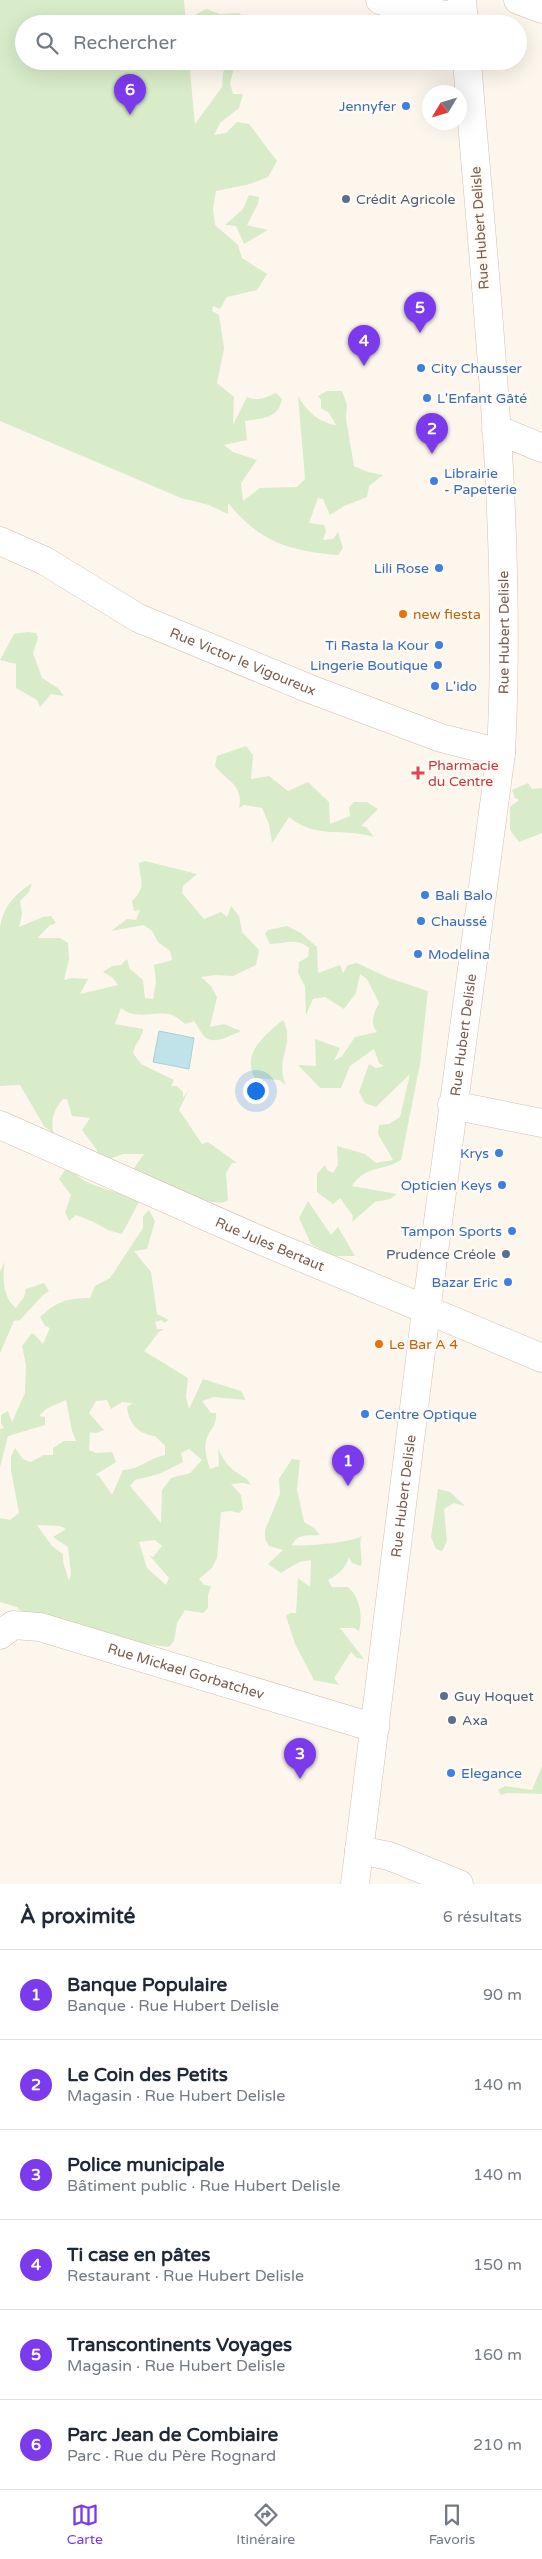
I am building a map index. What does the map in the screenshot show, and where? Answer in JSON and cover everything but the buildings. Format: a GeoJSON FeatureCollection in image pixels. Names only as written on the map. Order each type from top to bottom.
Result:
{"type":"FeatureCollection","features":[{"type":"Feature","properties":{"kind":"street"},"geometry":{"type":"LineString","coordinates":[[380,0],[410,9],[463,14]]}},
{"type":"Feature","properties":{"kind":"street"},"geometry":{"type":"LineString","coordinates":[[518,0],[542,9]]}},
{"type":"Feature","properties":{"kind":"street","name":"Rue Hubert Delisle"},"geometry":{"type":"LineString","coordinates":[[355,1884],[452,1105],[501,753],[504,699],[501,528],[496,429],[468,70]]}},
{"type":"Feature","properties":{"kind":"street"},"geometry":{"type":"LineString","coordinates":[[496,429],[542,448]]}},
{"type":"Feature","properties":{"kind":"street","name":"Rue Victor le Vigoureux"},"geometry":{"type":"LineString","coordinates":[[0,541],[46,561],[138,618],[310,690],[442,738],[501,753]]}},
{"type":"Feature","properties":{"kind":"street"},"geometry":{"type":"LineString","coordinates":[[452,1105],[542,1123]]}},
{"type":"Feature","properties":{"kind":"street","name":"Rue Jules Bertaut"},"geometry":{"type":"LineString","coordinates":[[0,1125],[426,1311],[542,1358]]}},
{"type":"Feature","properties":{"kind":"street","name":"Rue Mickael Gorbatchev"},"geometry":{"type":"LineString","coordinates":[[0,1635],[13,1625],[40,1627],[375,1728]]}},
{"type":"Feature","properties":{"kind":"street"},"geometry":{"type":"LineString","coordinates":[[360,1850],[389,1856],[459,1884]]}},
{"type":"Feature","properties":{"kind":"green space"},"geometry":{"type":"Polygon","coordinates":[[[0,0],[184,0],[185,15],[15,15],[15,70],[190,70],[195,124],[222,87],[224,70],[234,70],[230,83],[233,94],[243,94],[239,108],[220,123],[214,135],[226,133],[237,122],[249,124],[277,161],[268,177],[250,184],[216,191],[213,209],[215,225],[238,245],[242,258],[267,274],[257,290],[227,297],[220,309],[213,306],[212,311],[219,315],[224,348],[217,383],[234,397],[233,425],[247,397],[258,399],[276,393],[282,399],[280,406],[273,414],[264,418],[245,421],[247,440],[224,445],[233,452],[257,460],[241,483],[243,501],[260,488],[297,487],[305,479],[298,396],[305,406],[319,419],[336,425],[329,413],[321,408],[321,400],[318,396],[327,391],[342,391],[347,405],[346,419],[354,466],[368,472],[383,475],[369,486],[367,497],[344,506],[330,515],[323,499],[318,498],[309,523],[324,525],[326,531],[323,540],[333,539],[338,532],[343,548],[338,555],[305,551],[264,536],[228,503],[228,514],[209,505],[181,498],[0,421],[0,0]]]}},
{"type":"Feature","properties":{"kind":"green space"},"geometry":{"type":"Polygon","coordinates":[[[206,9],[220,14],[239,13],[241,15],[195,15],[206,9]]]}},
{"type":"Feature","properties":{"kind":"green space"},"geometry":{"type":"Polygon","coordinates":[[[249,195],[259,197],[258,204],[247,225],[268,230],[244,244],[236,226],[225,225],[243,209],[249,195]]]}},
{"type":"Feature","properties":{"kind":"green space"},"geometry":{"type":"Polygon","coordinates":[[[36,633],[38,638],[33,653],[42,678],[58,688],[64,696],[51,694],[40,707],[37,700],[16,688],[16,664],[0,660],[14,634],[36,633]]]}},
{"type":"Feature","properties":{"kind":"green space"},"geometry":{"type":"Polygon","coordinates":[[[246,746],[253,755],[251,779],[269,776],[288,791],[308,782],[329,802],[330,824],[350,816],[349,807],[354,802],[367,802],[378,809],[361,826],[366,827],[374,837],[363,834],[320,831],[299,824],[289,817],[272,843],[269,824],[262,808],[244,805],[239,808],[240,800],[237,788],[215,766],[217,756],[246,746]]]}},
{"type":"Feature","properties":{"kind":"green space"},"geometry":{"type":"Polygon","coordinates":[[[528,783],[532,789],[542,788],[542,833],[519,842],[510,830],[510,807],[519,800],[515,798],[512,790],[528,783]]]}},
{"type":"Feature","properties":{"kind":"green space"},"geometry":{"type":"Polygon","coordinates":[[[145,861],[197,874],[183,886],[182,893],[204,919],[221,912],[227,917],[231,906],[239,916],[242,932],[259,950],[256,965],[233,976],[216,975],[201,977],[211,986],[217,997],[210,1027],[224,1024],[241,1031],[222,1039],[211,1040],[203,1035],[194,1021],[185,1024],[172,1015],[139,1015],[127,1012],[121,1008],[115,1024],[143,1029],[133,1053],[141,1064],[174,1080],[171,1086],[177,1086],[183,1092],[183,1098],[189,1089],[179,1110],[202,1144],[208,1142],[237,1163],[232,1163],[226,1173],[228,1200],[221,1203],[210,1202],[182,1193],[132,1171],[144,1154],[123,1154],[112,1158],[112,1165],[96,1162],[97,1150],[82,1130],[90,1118],[72,1116],[67,1099],[63,1099],[54,1115],[52,1124],[54,1134],[44,1126],[20,1085],[0,1086],[0,928],[1,921],[10,902],[32,883],[29,892],[20,901],[22,914],[19,927],[43,917],[51,916],[56,923],[49,926],[37,938],[60,938],[68,943],[69,959],[64,980],[72,978],[88,979],[80,994],[118,985],[112,977],[103,972],[112,966],[121,965],[127,959],[130,969],[143,980],[145,998],[153,999],[156,982],[154,965],[172,960],[170,951],[158,942],[152,931],[144,925],[111,931],[127,919],[136,920],[140,910],[134,911],[132,901],[140,891],[142,883],[139,863],[145,861]]]}},
{"type":"Feature","properties":{"kind":"green space"},"geometry":{"type":"Polygon","coordinates":[[[287,926],[301,933],[317,947],[318,973],[340,965],[343,973],[348,965],[357,963],[389,978],[428,991],[420,1064],[401,1160],[363,1174],[352,1186],[397,1194],[390,1199],[375,1202],[352,1222],[353,1216],[340,1198],[333,1204],[317,1192],[317,1174],[325,1165],[327,1170],[333,1173],[338,1165],[337,1146],[365,1154],[376,1163],[393,1160],[378,1134],[379,1125],[389,1124],[400,1117],[410,1074],[376,1107],[365,1103],[359,1092],[369,1064],[376,1068],[384,1066],[379,1063],[374,1049],[350,1066],[341,1088],[320,1088],[298,1065],[316,1066],[315,1039],[340,1048],[334,1061],[342,1056],[355,1037],[377,1032],[373,1022],[379,1003],[367,979],[360,974],[356,993],[344,1009],[325,997],[313,999],[306,1015],[305,986],[298,973],[299,962],[308,957],[309,948],[295,942],[270,944],[265,934],[268,930],[287,926]]]}},
{"type":"Feature","properties":{"kind":"green space"},"geometry":{"type":"Polygon","coordinates":[[[283,1020],[287,1036],[282,1067],[286,1085],[279,1080],[255,1078],[251,1069],[251,1060],[257,1045],[283,1020]]]}},
{"type":"Feature","properties":{"kind":"green space"},"geometry":{"type":"Polygon","coordinates":[[[67,1167],[93,1185],[131,1197],[139,1202],[122,1234],[108,1230],[76,1215],[69,1221],[65,1212],[71,1195],[59,1179],[67,1167]]]}},
{"type":"Feature","properties":{"kind":"green space"},"geometry":{"type":"Polygon","coordinates":[[[308,1201],[331,1235],[338,1227],[355,1256],[332,1256],[311,1244],[299,1218],[308,1201]]]}},
{"type":"Feature","properties":{"kind":"green space"},"geometry":{"type":"Polygon","coordinates":[[[149,1210],[155,1221],[147,1249],[134,1251],[151,1272],[157,1314],[169,1320],[164,1323],[162,1320],[155,1322],[157,1329],[164,1329],[159,1332],[144,1351],[188,1378],[186,1397],[189,1409],[203,1379],[241,1391],[246,1400],[214,1397],[202,1401],[211,1413],[216,1413],[214,1425],[205,1446],[210,1469],[219,1466],[218,1449],[230,1467],[251,1485],[243,1483],[231,1484],[241,1495],[243,1509],[239,1513],[231,1511],[221,1512],[217,1558],[212,1568],[199,1579],[204,1585],[211,1586],[208,1595],[208,1608],[203,1613],[185,1610],[177,1623],[174,1641],[169,1647],[137,1643],[25,1615],[17,1607],[0,1602],[0,1518],[10,1520],[19,1513],[11,1470],[11,1457],[15,1448],[23,1459],[30,1462],[44,1455],[53,1455],[53,1448],[64,1441],[76,1441],[72,1431],[66,1400],[46,1409],[39,1416],[45,1417],[45,1425],[8,1436],[0,1467],[0,1429],[4,1428],[1,1423],[1,1415],[8,1411],[12,1422],[25,1393],[26,1365],[22,1346],[31,1334],[34,1334],[43,1344],[50,1328],[45,1326],[40,1317],[46,1312],[63,1302],[90,1298],[95,1286],[110,1278],[143,1228],[143,1216],[149,1210]],[[107,1400],[96,1401],[89,1413],[104,1430],[96,1433],[90,1432],[89,1450],[96,1453],[112,1452],[116,1462],[95,1475],[99,1476],[112,1495],[123,1470],[135,1468],[154,1458],[165,1455],[165,1446],[155,1436],[144,1433],[132,1423],[127,1407],[133,1403],[122,1402],[111,1409],[107,1400]],[[189,1449],[181,1453],[183,1462],[159,1474],[135,1480],[130,1486],[161,1523],[162,1490],[171,1478],[190,1473],[202,1460],[189,1449]],[[37,1525],[52,1546],[63,1554],[63,1562],[69,1581],[71,1574],[68,1547],[53,1537],[66,1529],[60,1526],[37,1525]],[[155,1540],[139,1542],[147,1568],[166,1585],[169,1578],[149,1555],[153,1557],[162,1546],[155,1540]]]}},
{"type":"Feature","properties":{"kind":"green space"},"geometry":{"type":"Polygon","coordinates":[[[5,1262],[4,1287],[8,1299],[16,1308],[24,1297],[26,1289],[44,1283],[49,1291],[20,1320],[14,1321],[0,1353],[0,1271],[5,1262]]]}},
{"type":"Feature","properties":{"kind":"green space"},"geometry":{"type":"Polygon","coordinates":[[[292,1459],[300,1460],[297,1489],[304,1522],[314,1528],[320,1535],[300,1537],[292,1545],[328,1543],[362,1536],[360,1543],[361,1566],[352,1563],[349,1557],[341,1571],[328,1580],[332,1587],[348,1587],[352,1591],[358,1602],[361,1619],[359,1631],[354,1628],[340,1628],[364,1659],[357,1658],[351,1652],[334,1678],[339,1685],[314,1680],[295,1644],[286,1616],[290,1613],[296,1613],[298,1578],[310,1587],[311,1560],[299,1562],[281,1573],[268,1564],[283,1550],[269,1546],[265,1539],[265,1530],[280,1494],[279,1479],[292,1459]]]}},
{"type":"Feature","properties":{"kind":"green space"},"geometry":{"type":"Polygon","coordinates":[[[438,1489],[450,1492],[465,1506],[454,1503],[444,1509],[447,1541],[442,1551],[436,1549],[431,1537],[438,1489]]]}},
{"type":"Feature","properties":{"kind":"green space"},"geometry":{"type":"Polygon","coordinates":[[[542,1766],[542,1794],[507,1793],[501,1795],[498,1790],[505,1786],[532,1790],[542,1766]]]}},
{"type":"Feature","properties":{"kind":"water"},"geometry":{"type":"Polygon","coordinates":[[[159,1031],[194,1038],[189,1069],[153,1062],[159,1031]]]}},
{"type":"Feature","properties":{"kind":"place","name":"Jennyfer"},"geometry":{"type":"Point","coordinates":[406,106]}},
{"type":"Feature","properties":{"kind":"place","name":"Parc Jean de Combiaire"},"geometry":{"type":"Point","coordinates":[130,115]}},
{"type":"Feature","properties":{"kind":"place","name":"Crédit Agricole"},"geometry":{"type":"Point","coordinates":[346,199]}},
{"type":"Feature","properties":{"kind":"place","name":"Transcontinents Voyages"},"geometry":{"type":"Point","coordinates":[420,333]}},
{"type":"Feature","properties":{"kind":"place","name":"Ti case en pâtes"},"geometry":{"type":"Point","coordinates":[364,366]}},
{"type":"Feature","properties":{"kind":"place","name":"City Chausser"},"geometry":{"type":"Point","coordinates":[421,368]}},
{"type":"Feature","properties":{"kind":"place","name":"L'Enfant Gâté"},"geometry":{"type":"Point","coordinates":[427,398]}},
{"type":"Feature","properties":{"kind":"place","name":"Le Coin des Petits"},"geometry":{"type":"Point","coordinates":[432,454]}},
{"type":"Feature","properties":{"kind":"place","name":"Librairie - Papeterie"},"geometry":{"type":"Point","coordinates":[434,481]}},
{"type":"Feature","properties":{"kind":"place","name":"Lili Rose"},"geometry":{"type":"Point","coordinates":[439,568]}},
{"type":"Feature","properties":{"kind":"place","name":"new fiesta"},"geometry":{"type":"Point","coordinates":[403,614]}},
{"type":"Feature","properties":{"kind":"place","name":"Ti Rasta la Kour"},"geometry":{"type":"Point","coordinates":[439,645]}},
{"type":"Feature","properties":{"kind":"place","name":"Lingerie Boutique"},"geometry":{"type":"Point","coordinates":[438,665]}},
{"type":"Feature","properties":{"kind":"place","name":"L'ido"},"geometry":{"type":"Point","coordinates":[435,686]}},
{"type":"Feature","properties":{"kind":"place","name":"Pharmacie du Centre"},"geometry":{"type":"Point","coordinates":[418,773]}},
{"type":"Feature","properties":{"kind":"place","name":"Bali Balo"},"geometry":{"type":"Point","coordinates":[425,895]}},
{"type":"Feature","properties":{"kind":"place","name":"Chaussé"},"geometry":{"type":"Point","coordinates":[421,921]}},
{"type":"Feature","properties":{"kind":"place","name":"Modelina"},"geometry":{"type":"Point","coordinates":[418,954]}},
{"type":"Feature","properties":{"kind":"place","name":"Krys"},"geometry":{"type":"Point","coordinates":[499,1153]}},
{"type":"Feature","properties":{"kind":"place","name":"Opticien Keys"},"geometry":{"type":"Point","coordinates":[502,1185]}},
{"type":"Feature","properties":{"kind":"place","name":"Tampon Sports"},"geometry":{"type":"Point","coordinates":[512,1231]}},
{"type":"Feature","properties":{"kind":"place","name":"Prudence Créole"},"geometry":{"type":"Point","coordinates":[506,1254]}},
{"type":"Feature","properties":{"kind":"place","name":"Bazar Eric"},"geometry":{"type":"Point","coordinates":[508,1282]}},
{"type":"Feature","properties":{"kind":"place","name":"Le Bar A 4"},"geometry":{"type":"Point","coordinates":[379,1344]}},
{"type":"Feature","properties":{"kind":"place","name":"Centre Optique"},"geometry":{"type":"Point","coordinates":[365,1414]}},
{"type":"Feature","properties":{"kind":"place","name":"Banque Populaire"},"geometry":{"type":"Point","coordinates":[348,1486]}},
{"type":"Feature","properties":{"kind":"place","name":"Guy Hoquet"},"geometry":{"type":"Point","coordinates":[444,1696]}},
{"type":"Feature","properties":{"kind":"place","name":"Axa"},"geometry":{"type":"Point","coordinates":[452,1720]}},
{"type":"Feature","properties":{"kind":"place","name":"Elegance"},"geometry":{"type":"Point","coordinates":[451,1773]}},
{"type":"Feature","properties":{"kind":"place","name":"Police municipale"},"geometry":{"type":"Point","coordinates":[300,1779]}}]}
